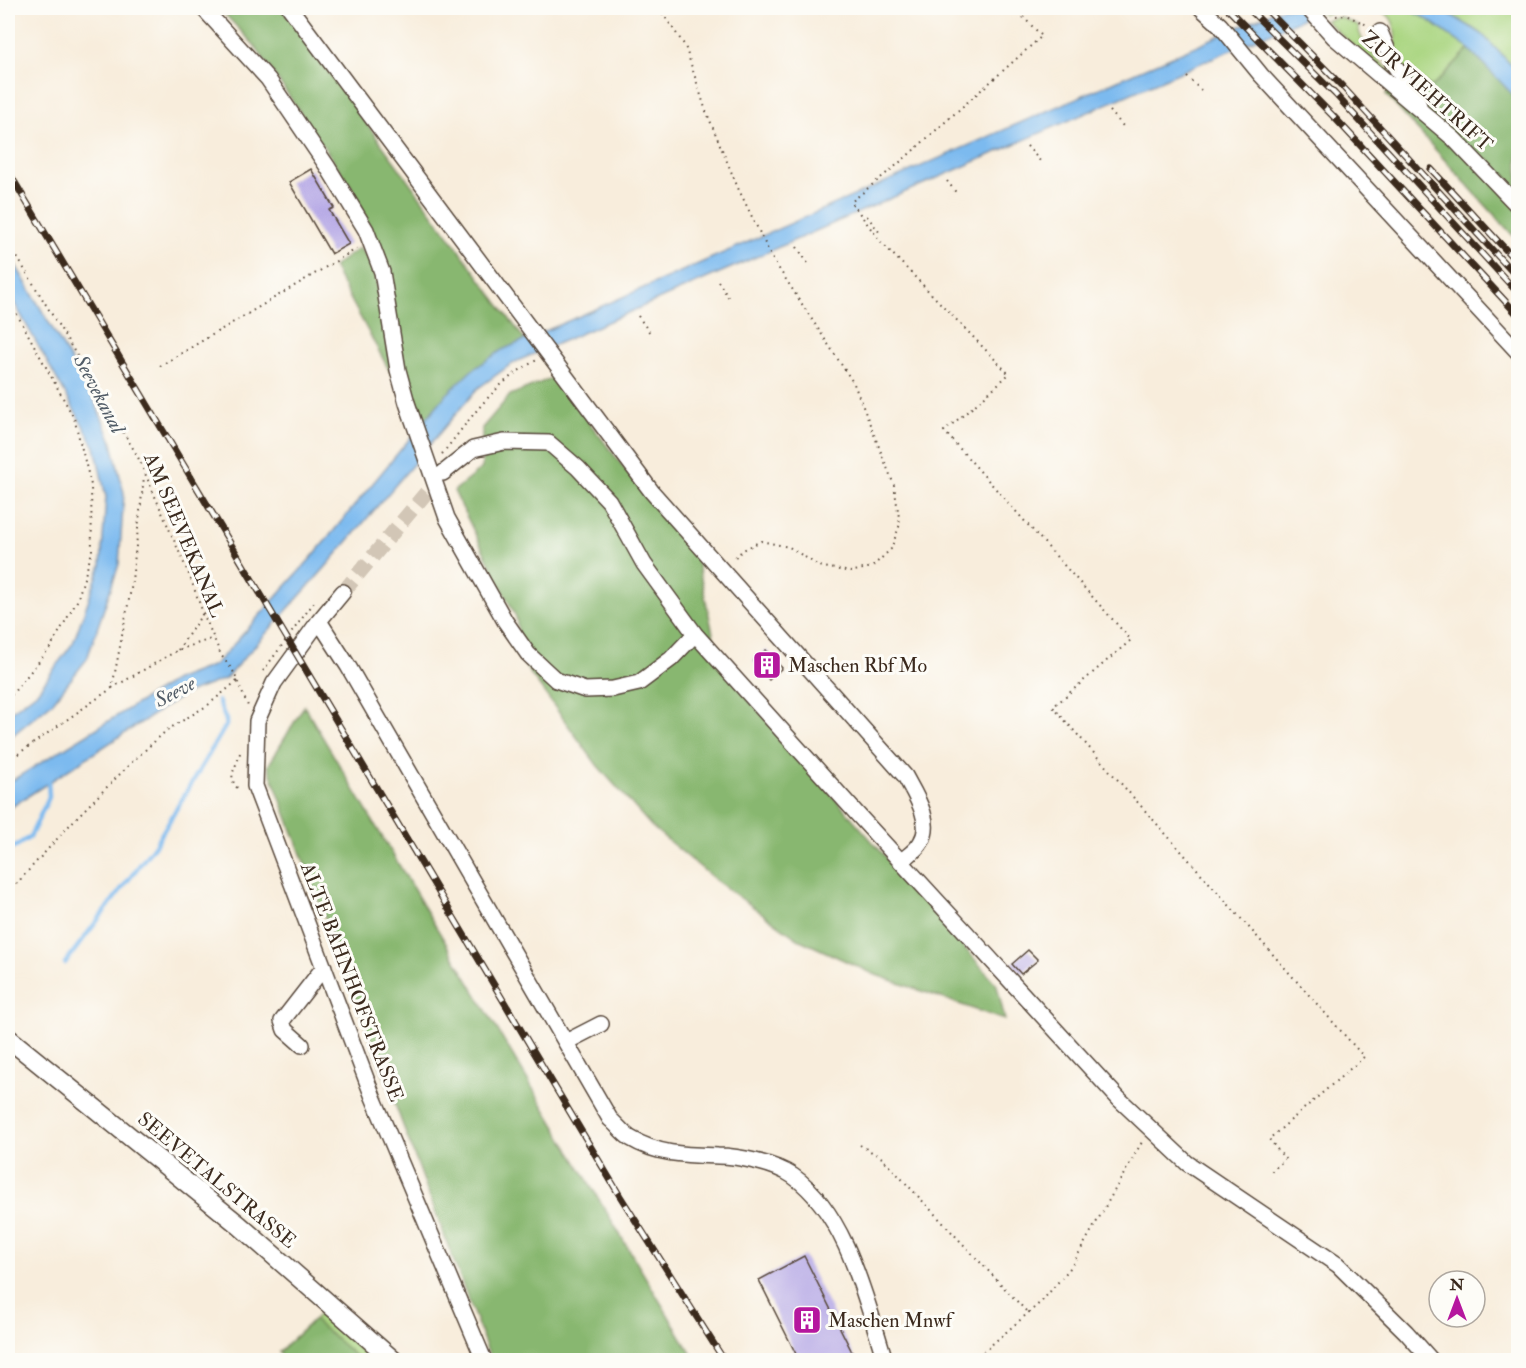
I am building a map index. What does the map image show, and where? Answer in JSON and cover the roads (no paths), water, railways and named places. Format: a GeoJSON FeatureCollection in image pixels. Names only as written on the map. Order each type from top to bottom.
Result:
{"type":"FeatureCollection","features":[{"type":"Feature","properties":{"kind":"main road","name":"SEEVETALSTRASSE"},"geometry":{"type":"LineString","coordinates":[[8,1038],[239,1225],[393,1360]]}},
{"type":"Feature","properties":{"kind":"street"},"geometry":{"type":"LineString","coordinates":[[203,8],[268,79],[327,166],[366,230],[382,272],[398,370],[404,392],[447,519],[505,621],[528,654],[556,681],[585,690],[613,689],[639,683],[671,659],[695,634]]}},
{"type":"Feature","properties":{"kind":"street"},"geometry":{"type":"LineString","coordinates":[[290,8],[652,492],[905,776],[920,804],[925,827],[922,842],[901,862]]}},
{"type":"Feature","properties":{"kind":"street"},"geometry":{"type":"LineString","coordinates":[[1201,8],[1220,25],[1261,75],[1518,352]]}},
{"type":"Feature","properties":{"kind":"street","name":"ZUR VIEHTRIFT"},"geometry":{"type":"LineString","coordinates":[[1308,8],[1334,37],[1454,139],[1518,206]]}},
{"type":"Feature","properties":{"kind":"street"},"geometry":{"type":"LineString","coordinates":[[1380,32],[1393,63],[1417,99],[1420,112]]}},
{"type":"Feature","properties":{"kind":"street"},"geometry":{"type":"LineString","coordinates":[[440,466],[474,449],[504,442],[549,443],[578,468],[609,501],[644,564],[695,634],[901,862],[1149,1130],[1187,1163],[1338,1265],[1431,1360]]}},
{"type":"Feature","properties":{"kind":"street","name":"ALTE BAHNHOFSTRASSE"},"geometry":{"type":"LineString","coordinates":[[343,592],[274,683],[257,721],[255,786],[373,1097],[484,1360]]}},
{"type":"Feature","properties":{"kind":"street"},"geometry":{"type":"LineString","coordinates":[[319,621],[354,676],[610,1119],[629,1137],[653,1148],[678,1155],[722,1156],[765,1164],[791,1174],[808,1189],[825,1210],[847,1247],[885,1360]]}},
{"type":"Feature","properties":{"kind":"street"},"geometry":{"type":"LineString","coordinates":[[302,1045],[285,1030],[282,1021],[324,967]]}},
{"type":"Feature","properties":{"kind":"street"},"geometry":{"type":"LineString","coordinates":[[566,1042],[601,1024]]}},
{"type":"Feature","properties":{"kind":"water","name":"Seeve"},"geometry":{"type":"Polygon","coordinates":[[[1282,8],[1327,8],[513,363],[477,389],[325,568],[225,679],[185,694],[8,809],[8,783],[175,680],[214,665],[312,557],[445,396],[471,371],[502,350],[1282,8]]]}},
{"type":"Feature","properties":{"kind":"water"},"geometry":{"type":"Polygon","coordinates":[[[1405,8],[1440,8],[1482,34],[1518,72],[1518,100],[1469,49],[1425,18],[1405,8]]]}},
{"type":"Feature","properties":{"kind":"water"},"geometry":{"type":"Polygon","coordinates":[[[8,252],[94,400],[111,439],[124,493],[119,564],[87,659],[53,702],[8,739],[8,714],[38,691],[73,643],[101,565],[106,497],[95,447],[8,292],[8,252]]]}},
{"type":"Feature","properties":{"kind":"waterway"},"geometry":{"type":"LineString","coordinates":[[65,963],[155,845],[226,725],[218,701]]}},
{"type":"Feature","properties":{"kind":"waterway"},"geometry":{"type":"LineString","coordinates":[[8,851],[30,837],[49,797],[48,778]]}},
{"type":"Feature","properties":{"kind":"tunnel"},"geometry":{"type":"LineString","coordinates":[[343,592],[441,475]]}},
{"type":"Feature","properties":{"kind":"railway"},"geometry":{"type":"LineString","coordinates":[[1227,8],[1335,118],[1518,315]]}},
{"type":"Feature","properties":{"kind":"railway"},"geometry":{"type":"LineString","coordinates":[[1248,8],[1335,94],[1518,293]]}},
{"type":"Feature","properties":{"kind":"railway"},"geometry":{"type":"LineString","coordinates":[[1265,8],[1342,86],[1518,278]]}},
{"type":"Feature","properties":{"kind":"railway"},"geometry":{"type":"LineString","coordinates":[[1431,169],[1518,263]]}},
{"type":"Feature","properties":{"kind":"railway"},"geometry":{"type":"LineString","coordinates":[[8,171],[620,1196],[724,1360]]}},
{"type":"Feature","properties":{"kind":"place","name":"Maschen Rbf Mo"},"geometry":{"type":"Point","coordinates":[767,665]}},
{"type":"Feature","properties":{"kind":"place","name":"Maschen Mnwf"},"geometry":{"type":"Point","coordinates":[807,1320]}},
{"type":"Feature","properties":{"kind":"water label","name":"Seevekanal"},"geometry":{"type":"Point","coordinates":[99,394]}}]}
